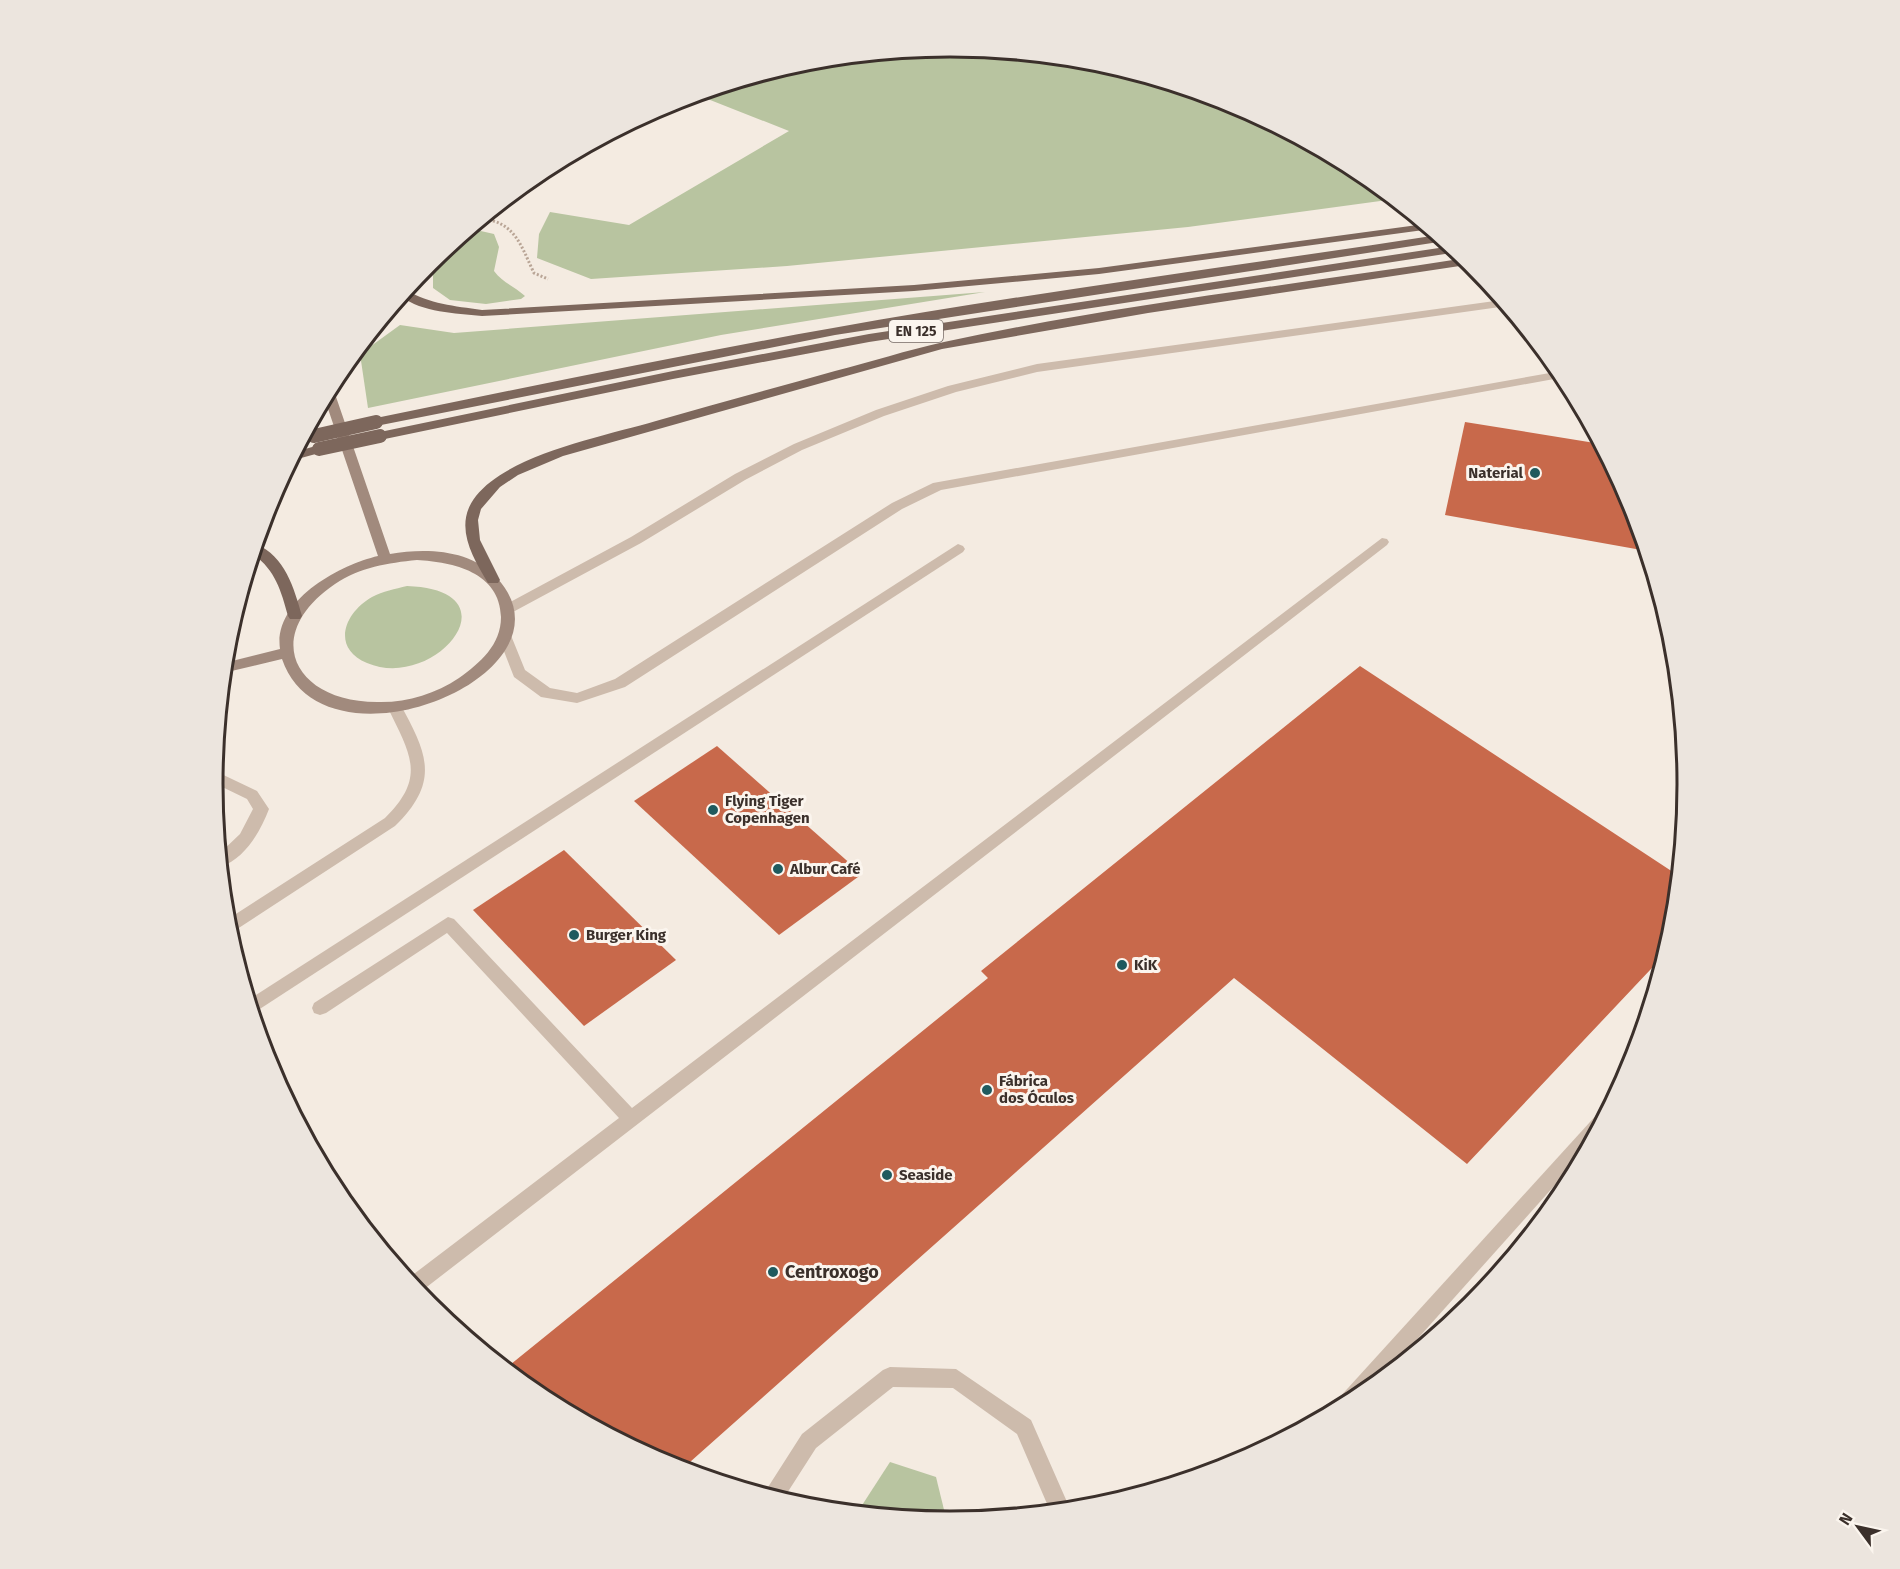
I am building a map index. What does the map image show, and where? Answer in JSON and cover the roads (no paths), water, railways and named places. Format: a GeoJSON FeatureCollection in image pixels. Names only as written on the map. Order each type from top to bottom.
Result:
{"type":"FeatureCollection","features":[{"type":"Feature","properties":{"kind":"main road"},"geometry":{"type":"LineString","coordinates":[[410,298],[438,308],[482,313],[914,288],[1099,271],[1418,228]]}},
{"type":"Feature","properties":{"kind":"main road","name":"EN 125"},"geometry":{"type":"LineString","coordinates":[[312,436],[703,355],[837,331],[1156,280],[1432,240]]}},
{"type":"Feature","properties":{"kind":"main road","name":"EN 125"},"geometry":{"type":"LineString","coordinates":[[303,454],[673,375],[869,338],[1444,251]]}},
{"type":"Feature","properties":{"kind":"main road"},"geometry":{"type":"LineString","coordinates":[[493,580],[471,542],[472,516],[480,499],[497,483],[543,459],[952,343],[1119,314],[1457,263]]}},
{"type":"Feature","properties":{"kind":"main road"},"geometry":{"type":"LineString","coordinates":[[261,552],[281,571],[295,616]]}},
{"type":"Feature","properties":{"kind":"street"},"geometry":{"type":"LineString","coordinates":[[332,402],[385,558]]}},
{"type":"Feature","properties":{"kind":"street"},"geometry":{"type":"LineString","coordinates":[[417,555],[447,557],[473,566],[493,580],[503,594],[508,609],[505,636],[490,661],[464,683],[431,699],[395,708],[362,709],[333,703],[309,691],[293,673],[286,653],[288,634],[295,616],[310,597],[332,580],[358,567],[385,558],[417,555]]}},
{"type":"Feature","properties":{"kind":"street"},"geometry":{"type":"LineString","coordinates":[[233,666],[286,653]]}},
{"type":"Feature","properties":{"kind":"lane"},"geometry":{"type":"LineString","coordinates":[[508,609],[636,540],[740,477],[798,447],[880,413],[952,389],[1037,368],[1496,304]]}},
{"type":"Feature","properties":{"kind":"lane"},"geometry":{"type":"LineString","coordinates":[[505,636],[519,673],[546,693],[577,698],[620,683],[897,506],[938,486],[1552,376]]}},
{"type":"Feature","properties":{"kind":"lane"},"geometry":{"type":"LineString","coordinates":[[419,1281],[1382,542]]}},
{"type":"Feature","properties":{"kind":"lane"},"geometry":{"type":"LineString","coordinates":[[257,1004],[958,549]]}},
{"type":"Feature","properties":{"kind":"lane"},"geometry":{"type":"LineString","coordinates":[[236,923],[390,822],[411,800],[420,775],[417,757],[395,708]]}},
{"type":"Feature","properties":{"kind":"lane"},"geometry":{"type":"LineString","coordinates":[[223,781],[252,795],[261,809],[255,828],[227,857]]}},
{"type":"Feature","properties":{"kind":"lane"},"geometry":{"type":"LineString","coordinates":[[320,1008],[448,924],[631,1119]]}},
{"type":"Feature","properties":{"kind":"lane"},"geometry":{"type":"LineString","coordinates":[[1371,1377],[1584,1141]]}},
{"type":"Feature","properties":{"kind":"lane"},"geometry":{"type":"LineString","coordinates":[[777,1491],[809,1441],[890,1377],[956,1379],[1024,1427],[1057,1504]]}},
{"type":"Feature","properties":{"kind":"place","name":"Naterial"},"geometry":{"type":"Point","coordinates":[1535,473]}},
{"type":"Feature","properties":{"kind":"place","name":"Flying Tiger Copenhagen"},"geometry":{"type":"Point","coordinates":[713,810]}},
{"type":"Feature","properties":{"kind":"place","name":"Albur Café"},"geometry":{"type":"Point","coordinates":[778,869]}},
{"type":"Feature","properties":{"kind":"place","name":"Burger King"},"geometry":{"type":"Point","coordinates":[574,935]}},
{"type":"Feature","properties":{"kind":"place","name":"KiK"},"geometry":{"type":"Point","coordinates":[1122,965]}},
{"type":"Feature","properties":{"kind":"place","name":"Fábrica dos Óculos"},"geometry":{"type":"Point","coordinates":[987,1090]}},
{"type":"Feature","properties":{"kind":"place","name":"Seaside"},"geometry":{"type":"Point","coordinates":[887,1175]}},
{"type":"Feature","properties":{"kind":"place","name":"Centroxogo"},"geometry":{"type":"Point","coordinates":[773,1272]}}]}
